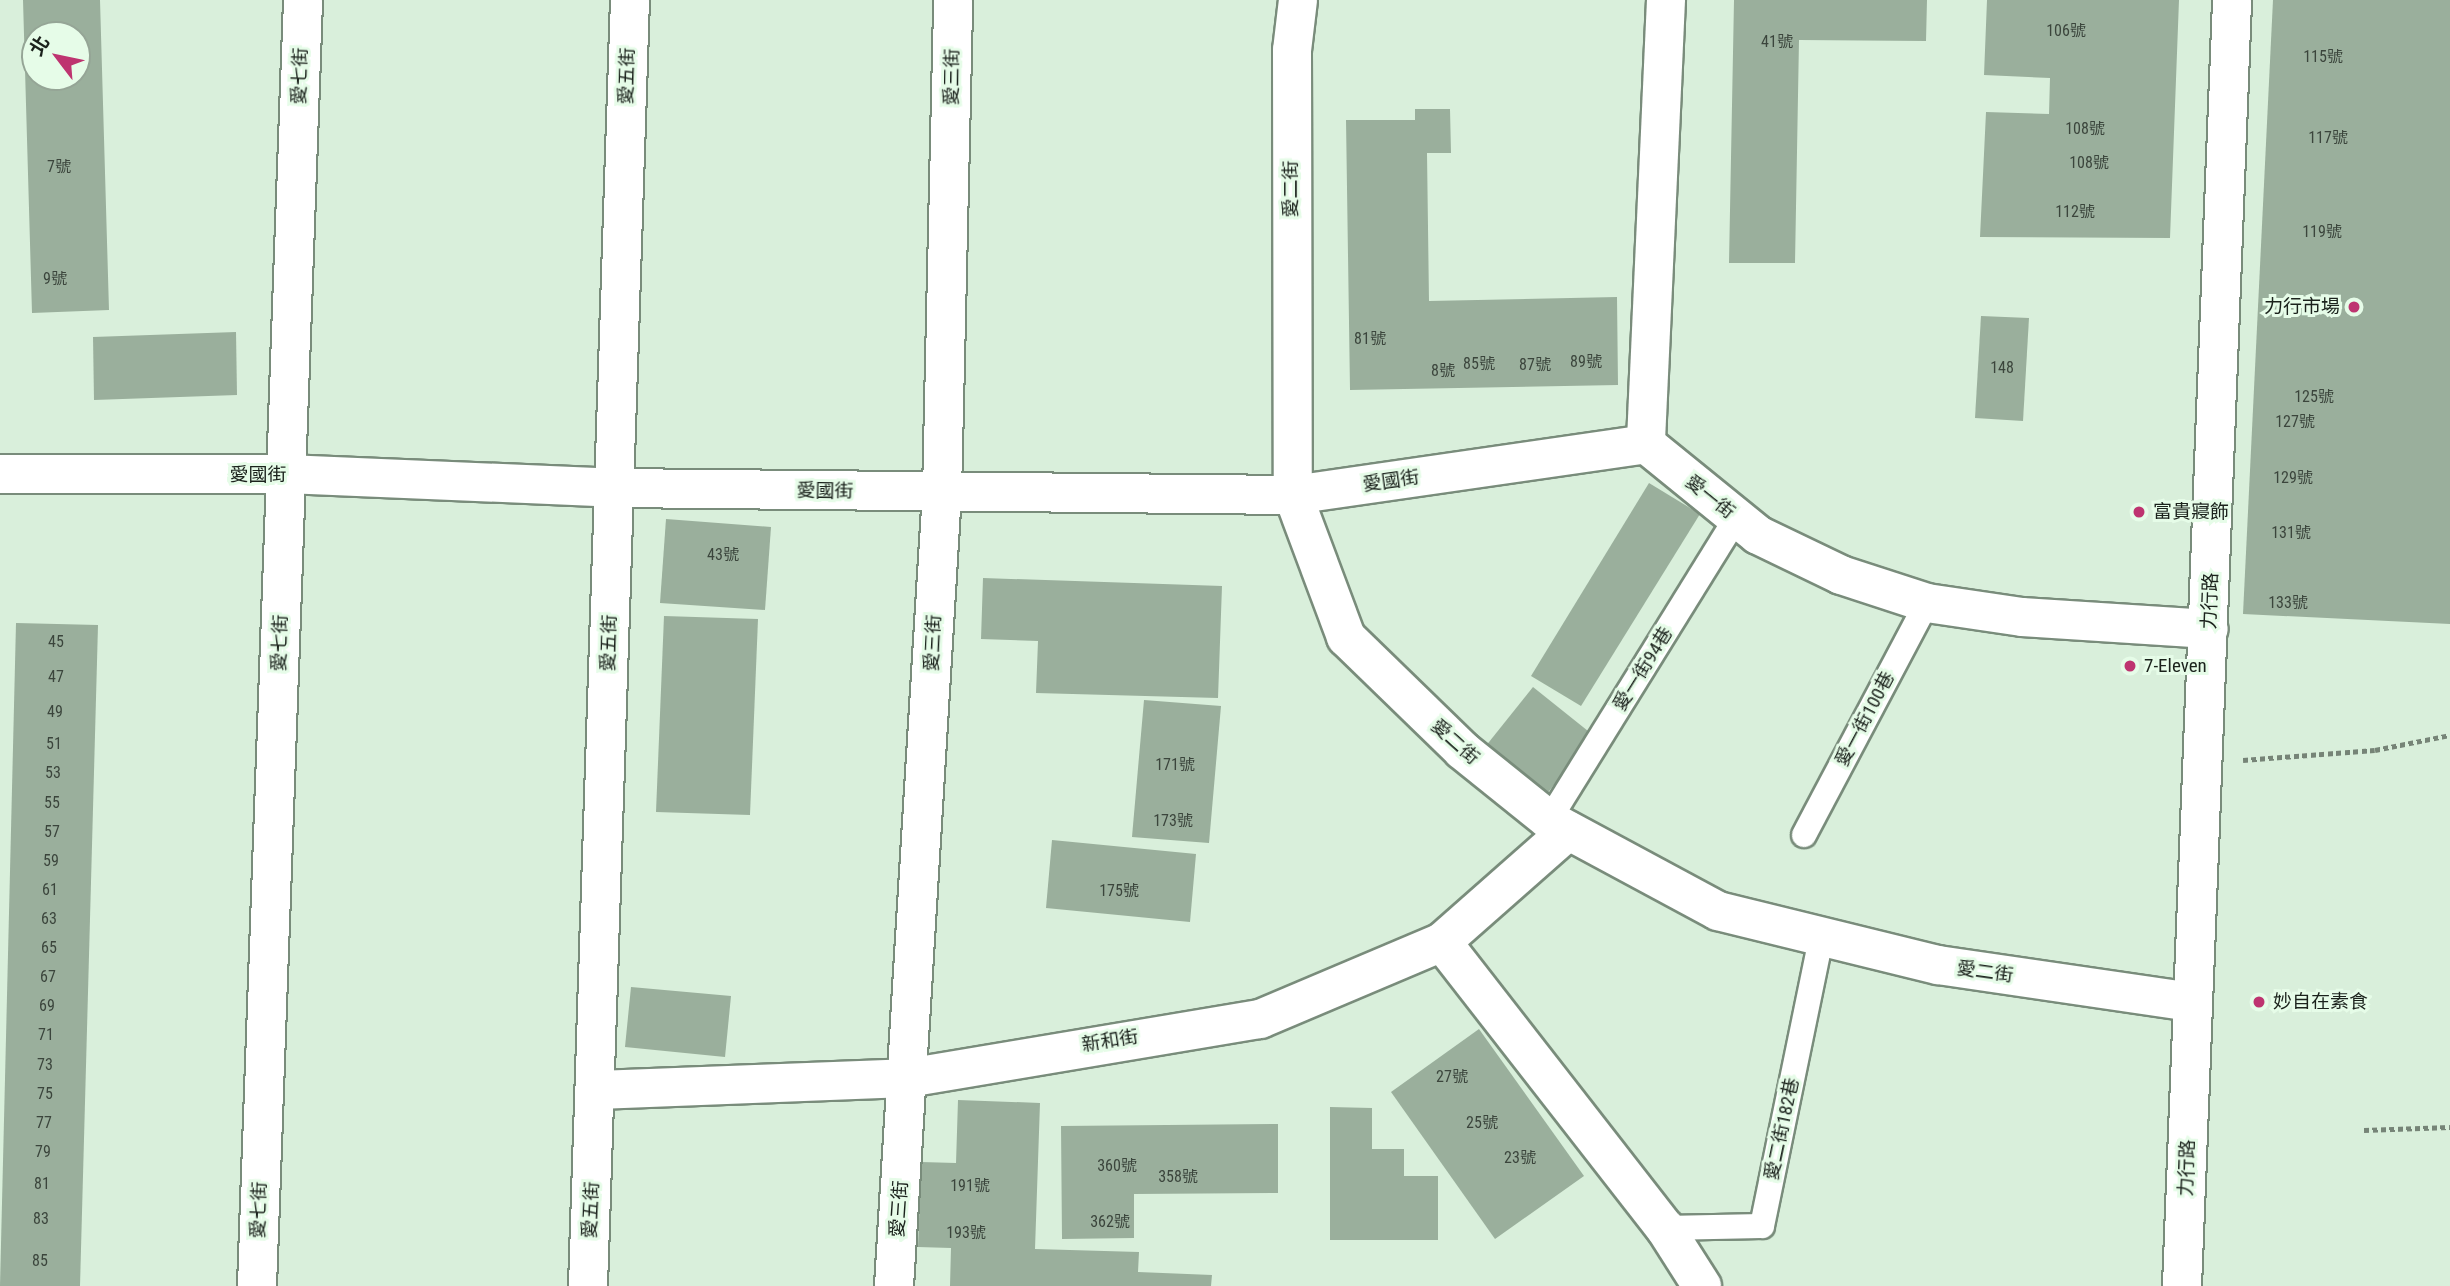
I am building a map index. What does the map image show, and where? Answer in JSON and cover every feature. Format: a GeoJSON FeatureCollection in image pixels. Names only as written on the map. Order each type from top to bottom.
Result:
{"type":"FeatureCollection","features":[{"type":"Feature","properties":{"kind":"street","name":"愛七街"},"geometry":{"type":"LineString","coordinates":[[257,1286],[303,0]]}},
{"type":"Feature","properties":{"kind":"street","name":"愛五街"},"geometry":{"type":"LineString","coordinates":[[588,1286],[597,1090],[630,0]]}},
{"type":"Feature","properties":{"kind":"street","name":"愛三街"},"geometry":{"type":"LineString","coordinates":[[894,1286],[942,493],[953,0]]}},
{"type":"Feature","properties":{"kind":"street","name":"愛二街"},"geometry":{"type":"LineString","coordinates":[[1298,0],[1292,64],[1293,495],[1346,637],[1462,750],[1559,825],[1718,911],[1938,965],[2192,1002]]}},
{"type":"Feature","properties":{"kind":"street"},"geometry":{"type":"LineString","coordinates":[[1646,444],[1666,0]]}},
{"type":"Feature","properties":{"kind":"street","name":"力行路"},"geometry":{"type":"LineString","coordinates":[[2182,1286],[2232,0]]}},
{"type":"Feature","properties":{"kind":"street","name":"愛國街"},"geometry":{"type":"LineString","coordinates":[[0,474],[286,474],[614,488],[1293,495],[1646,444]]}},
{"type":"Feature","properties":{"kind":"street","name":"愛一街"},"geometry":{"type":"LineString","coordinates":[[1646,444],[1758,535],[1841,575],[1927,603],[2022,617],[2209,629]]}},
{"type":"Feature","properties":{"kind":"street","name":"新和街"},"geometry":{"type":"LineString","coordinates":[[597,1090],[907,1078],[1260,1018],[1441,942],[1559,825]]}},
{"type":"Feature","properties":{"kind":"street"},"geometry":{"type":"LineString","coordinates":[[1441,942],[1665,1228],[1702,1286]]}},
{"type":"Feature","properties":{"kind":"lane","name":"愛一街94巷"},"geometry":{"type":"LineString","coordinates":[[1559,825],[1736,518]]}},
{"type":"Feature","properties":{"kind":"lane","name":"愛一街100巷"},"geometry":{"type":"LineString","coordinates":[[1804,835],[1927,603]]}},
{"type":"Feature","properties":{"kind":"lane","name":"愛二街182巷"},"geometry":{"type":"LineString","coordinates":[[1665,1228],[1762,1226],[1821,938]]}},
{"type":"Feature","properties":{"kind":"path"},"geometry":{"type":"LineString","coordinates":[[2203,764],[2375,750],[2450,735]]}},
{"type":"Feature","properties":{"kind":"path"},"geometry":{"type":"LineString","coordinates":[[2364,1130],[2450,1127]]}},
{"type":"Feature","properties":{"kind":"building"},"geometry":{"type":"Polygon","coordinates":[[[23,0],[100,0],[109,310],[32,313],[26,91],[91,91],[91,21],[24,21],[23,0]]]}},
{"type":"Feature","properties":{"kind":"building"},"geometry":{"type":"Polygon","coordinates":[[[1734,0],[1927,0],[1926,41],[1799,40],[1795,263],[1729,263],[1734,0]]]}},
{"type":"Feature","properties":{"kind":"building"},"geometry":{"type":"Polygon","coordinates":[[[1987,0],[2179,0],[2170,238],[1980,237],[1986,112],[2049,114],[2050,78],[1984,75],[1987,0]]]}},
{"type":"Feature","properties":{"kind":"building","name":"力行市場"},"geometry":{"type":"Polygon","coordinates":[[[2273,0],[2450,0],[2450,624],[2243,614],[2273,0]]]}},
{"type":"Feature","properties":{"kind":"building"},"geometry":{"type":"Polygon","coordinates":[[[1415,109],[1450,109],[1451,153],[1427,153],[1429,301],[1617,297],[1618,385],[1350,390],[1346,120],[1415,120],[1415,109]]]}},
{"type":"Feature","properties":{"kind":"building"},"geometry":{"type":"Polygon","coordinates":[[[1981,316],[2029,318],[2023,421],[1975,418],[1981,316]]]}},
{"type":"Feature","properties":{"kind":"building"},"geometry":{"type":"Polygon","coordinates":[[[236,332],[237,395],[94,400],[93,337],[236,332]]]}},
{"type":"Feature","properties":{"kind":"building"},"geometry":{"type":"Polygon","coordinates":[[[1649,483],[1700,514],[1581,706],[1531,676],[1649,483]]]}},
{"type":"Feature","properties":{"kind":"building"},"geometry":{"type":"Polygon","coordinates":[[[666,519],[771,527],[765,610],[660,603],[666,519]]]}},
{"type":"Feature","properties":{"kind":"building"},"geometry":{"type":"Polygon","coordinates":[[[983,578],[1222,586],[1218,698],[1036,693],[1038,641],[981,639],[983,578]]]}},
{"type":"Feature","properties":{"kind":"building"},"geometry":{"type":"Polygon","coordinates":[[[664,616],[758,619],[750,815],[656,812],[664,616]]]}},
{"type":"Feature","properties":{"kind":"building"},"geometry":{"type":"Polygon","coordinates":[[[16,623],[98,625],[80,1286],[0,1286],[16,623]]]}},
{"type":"Feature","properties":{"kind":"building"},"geometry":{"type":"Polygon","coordinates":[[[1533,687],[1593,735],[1546,795],[1485,747],[1533,687]]]}},
{"type":"Feature","properties":{"kind":"building"},"geometry":{"type":"Polygon","coordinates":[[[1144,700],[1221,706],[1209,843],[1132,837],[1144,700]]]}},
{"type":"Feature","properties":{"kind":"building"},"geometry":{"type":"Polygon","coordinates":[[[1052,840],[1196,854],[1190,922],[1046,908],[1052,840]]]}},
{"type":"Feature","properties":{"kind":"building"},"geometry":{"type":"Polygon","coordinates":[[[631,987],[731,996],[725,1057],[625,1047],[631,987]]]}},
{"type":"Feature","properties":{"kind":"building"},"geometry":{"type":"Polygon","coordinates":[[[1479,1029],[1584,1176],[1495,1239],[1391,1092],[1479,1029]]]}},
{"type":"Feature","properties":{"kind":"building"},"geometry":{"type":"Polygon","coordinates":[[[958,1100],[1040,1103],[1035,1249],[1139,1252],[1138,1272],[1212,1275],[1211,1286],[950,1286],[951,1248],[918,1247],[921,1162],[956,1163],[958,1100]]]}},
{"type":"Feature","properties":{"kind":"building"},"geometry":{"type":"Polygon","coordinates":[[[1330,1107],[1372,1108],[1372,1149],[1404,1149],[1404,1176],[1438,1176],[1438,1240],[1330,1240],[1330,1107]]]}},
{"type":"Feature","properties":{"kind":"building"},"geometry":{"type":"Polygon","coordinates":[[[1278,1124],[1278,1193],[1134,1194],[1134,1238],[1062,1239],[1061,1126],[1278,1124]]]}},
{"type":"Feature","properties":{"kind":"place","name":"力行市場"},"geometry":{"type":"Point","coordinates":[2354,307]}},
{"type":"Feature","properties":{"kind":"place","name":"富貴寢飾"},"geometry":{"type":"Point","coordinates":[2139,512]}},
{"type":"Feature","properties":{"kind":"place","name":"7-Eleven"},"geometry":{"type":"Point","coordinates":[2130,666]}},
{"type":"Feature","properties":{"kind":"place","name":"妙自在素食"},"geometry":{"type":"Point","coordinates":[2259,1002]}}]}
